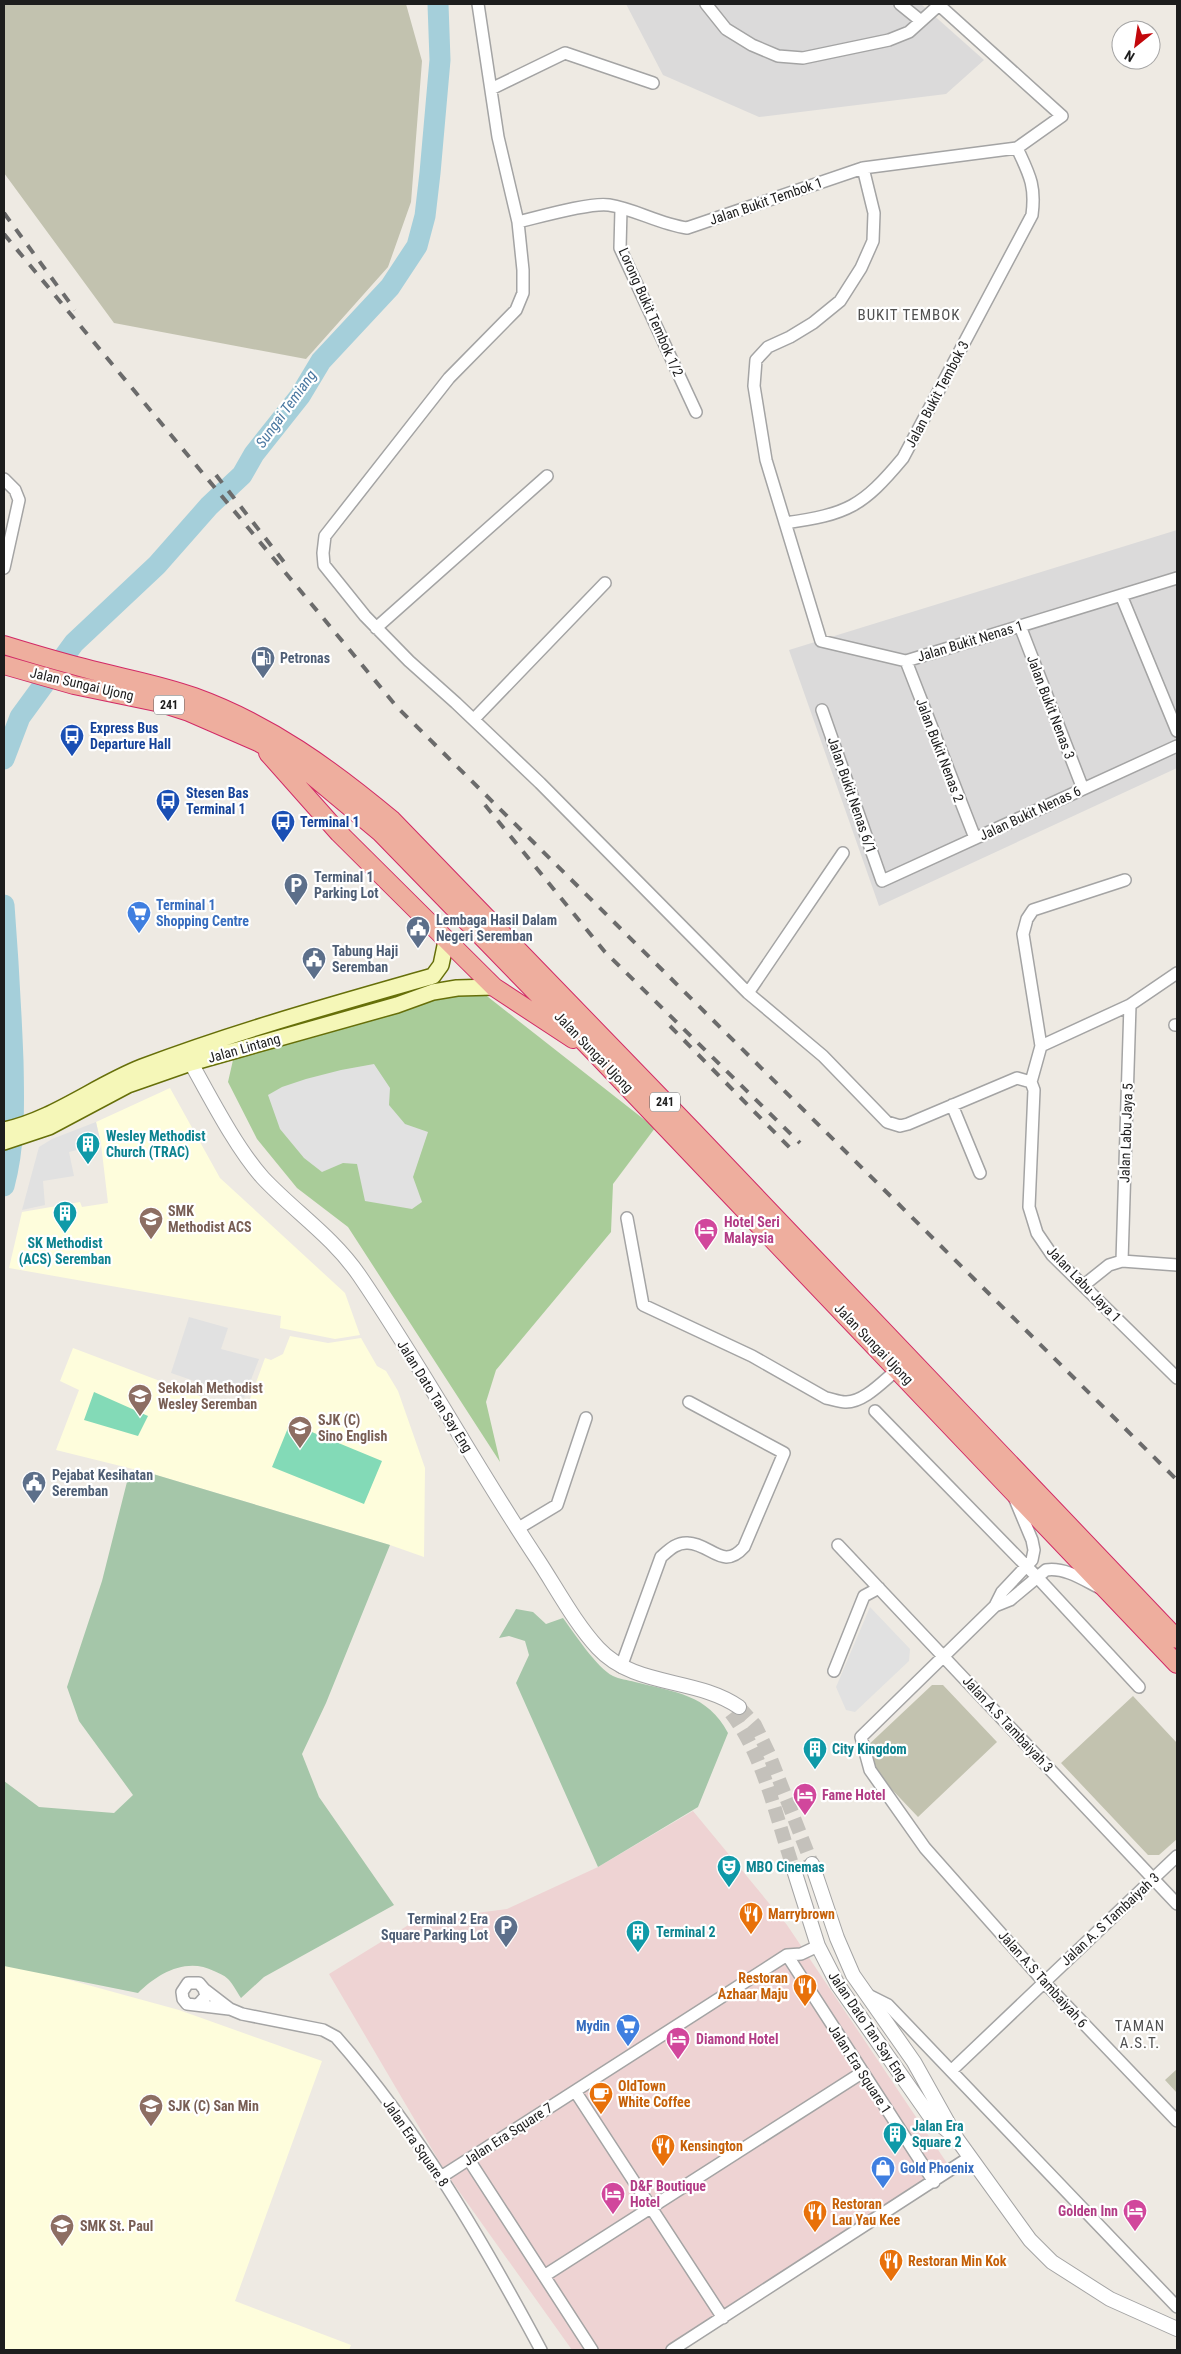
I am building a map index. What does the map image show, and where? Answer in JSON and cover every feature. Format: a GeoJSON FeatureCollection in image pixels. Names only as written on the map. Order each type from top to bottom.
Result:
{"type":"FeatureCollection","features":[{"type":"Feature","properties":{"kind":"highway","name":"Jalan Sungai Ujong"},"geometry":{"type":"LineString","coordinates":[[4,645],[84,668],[165,687],[196,697],[264,728],[311,756],[392,820],[692,1130],[1177,1639]]}},
{"type":"Feature","properties":{"kind":"highway","name":"Jalan Sungai Ujong"},"geometry":{"type":"LineString","coordinates":[[4,665],[74,685],[161,703],[188,712],[258,742],[302,767],[380,832],[898,1369],[1177,1664]]}},
{"type":"Feature","properties":{"kind":"highway"},"geometry":{"type":"LineString","coordinates":[[258,742],[339,833],[494,987],[594,1052]]}},
{"type":"Feature","properties":{"kind":"main road","name":"Jalan Lintang"},"geometry":{"type":"LineString","coordinates":[[7,1135],[31,1127],[49,1127],[128,1085],[188,1057],[284,1019],[433,976],[441,965],[446,941]]}},
{"type":"Feature","properties":{"kind":"main road","name":"Jalan Lintang"},"geometry":{"type":"LineString","coordinates":[[188,1057],[397,1005],[433,992],[457,988],[494,987]]}},
{"type":"Feature","properties":{"kind":"main road"},"geometry":{"type":"LineString","coordinates":[[390,989],[402,995],[397,1005]]}},
{"type":"Feature","properties":{"kind":"street"},"geometry":{"type":"LineString","coordinates":[[478,4],[498,137],[518,222],[523,270],[523,293],[516,310],[448,378],[325,536],[324,565],[376,628],[409,661],[474,719],[748,993],[823,1056],[887,1122],[900,1126],[908,1124],[1017,1078],[1031,1082],[1041,1046],[1024,934],[1027,919],[1033,910],[1125,880]]}},
{"type":"Feature","properties":{"kind":"street"},"geometry":{"type":"LineString","coordinates":[[706,4],[726,29],[752,45],[778,56],[803,58],[889,40],[909,32],[938,4],[1062,116],[1017,148]]}},
{"type":"Feature","properties":{"kind":"street"},"geometry":{"type":"LineString","coordinates":[[900,4],[921,21]]}},
{"type":"Feature","properties":{"kind":"street"},"geometry":{"type":"LineString","coordinates":[[491,89],[565,53],[653,83]]}},
{"type":"Feature","properties":{"kind":"street","name":"Jalan Bukit Tembok 1"},"geometry":{"type":"LineString","coordinates":[[518,222],[609,205],[668,225],[687,228],[862,168],[1017,148]]}},
{"type":"Feature","properties":{"kind":"street","name":"Jalan Bukit Tembok 3"},"geometry":{"type":"LineString","coordinates":[[785,523],[822,518],[852,508],[880,486],[903,458],[1032,215],[1035,195],[1031,179],[1017,148]]}},
{"type":"Feature","properties":{"kind":"street"},"geometry":{"type":"LineString","coordinates":[[785,523],[766,460],[754,386],[756,360],[768,347],[813,323],[840,301],[861,268],[873,240],[874,213],[862,168]]}},
{"type":"Feature","properties":{"kind":"street","name":"Lorong Bukit Tembok 1/2"},"geometry":{"type":"LineString","coordinates":[[621,209],[620,248],[696,412]]}},
{"type":"Feature","properties":{"kind":"street"},"geometry":{"type":"LineString","coordinates":[[376,628],[546,476]]}},
{"type":"Feature","properties":{"kind":"street"},"geometry":{"type":"LineString","coordinates":[[4,479],[15,490],[19,500],[4,568]]}},
{"type":"Feature","properties":{"kind":"street","name":"Jalan Bukit Nenas 1"},"geometry":{"type":"LineString","coordinates":[[785,523],[821,641],[906,661],[1177,578]]}},
{"type":"Feature","properties":{"kind":"street"},"geometry":{"type":"LineString","coordinates":[[474,719],[605,584]]}},
{"type":"Feature","properties":{"kind":"street"},"geometry":{"type":"LineString","coordinates":[[1121,595],[1177,732]]}},
{"type":"Feature","properties":{"kind":"street","name":"Jalan Bukit Nenas 3"},"geometry":{"type":"LineString","coordinates":[[1020,626],[1083,789]]}},
{"type":"Feature","properties":{"kind":"street","name":"Jalan Bukit Nenas 2"},"geometry":{"type":"LineString","coordinates":[[906,661],[975,838]]}},
{"type":"Feature","properties":{"kind":"street","name":"Jalan Bukit Nenas 6/1"},"geometry":{"type":"LineString","coordinates":[[822,710],[882,881]]}},
{"type":"Feature","properties":{"kind":"street","name":"Jalan Bukit Nenas 6"},"geometry":{"type":"LineString","coordinates":[[882,881],[1177,746]]}},
{"type":"Feature","properties":{"kind":"street"},"geometry":{"type":"LineString","coordinates":[[748,993],[843,852]]}},
{"type":"Feature","properties":{"kind":"street"},"geometry":{"type":"LineString","coordinates":[[1041,1046],[1130,1005],[1177,973]]}},
{"type":"Feature","properties":{"kind":"street","name":"Jalan Labu Jaya 5"},"geometry":{"type":"LineString","coordinates":[[1122,1261],[1130,1005]]}},
{"type":"Feature","properties":{"kind":"street","name":"Jalan Dato Tan Say Eng"},"geometry":{"type":"LineString","coordinates":[[188,1057],[238,1144],[262,1176],[292,1207],[325,1234],[358,1273],[517,1529],[598,1648],[621,1668],[638,1675],[680,1684],[726,1698],[735,1710]]}},
{"type":"Feature","properties":{"kind":"street","name":"Jalan Labu Jaya 1"},"geometry":{"type":"LineString","coordinates":[[1031,1082],[1034,1090],[1029,1207],[1037,1233],[1052,1255],[1177,1378]]}},
{"type":"Feature","properties":{"kind":"street"},"geometry":{"type":"LineString","coordinates":[[952,1106],[980,1173]]}},
{"type":"Feature","properties":{"kind":"street"},"geometry":{"type":"LineString","coordinates":[[627,1218],[643,1305],[752,1356],[834,1400],[846,1403],[859,1398],[898,1369]]}},
{"type":"Feature","properties":{"kind":"street"},"geometry":{"type":"LineString","coordinates":[[1084,1285],[1109,1265],[1122,1261],[1177,1265]]}},
{"type":"Feature","properties":{"kind":"street"},"geometry":{"type":"LineString","coordinates":[[621,1668],[661,1557],[674,1546],[688,1543],[727,1558],[736,1556],[744,1547],[784,1453],[689,1402]]}},
{"type":"Feature","properties":{"kind":"street"},"geometry":{"type":"LineString","coordinates":[[875,1412],[1037,1577],[1139,1687]]}},
{"type":"Feature","properties":{"kind":"street"},"geometry":{"type":"LineString","coordinates":[[517,1529],[557,1505],[586,1418]]}},
{"type":"Feature","properties":{"kind":"street"},"geometry":{"type":"LineString","coordinates":[[943,1656],[995,1606],[1002,1592],[1032,1560],[1034,1550],[1032,1540],[1010,1487]]}},
{"type":"Feature","properties":{"kind":"street","name":"Jalan A.S Tambaiyah 3"},"geometry":{"type":"LineString","coordinates":[[838,1545],[1177,1904]]}},
{"type":"Feature","properties":{"kind":"street"},"geometry":{"type":"LineString","coordinates":[[995,1606],[1010,1600],[1046,1570],[1054,1569],[1064,1571],[1110,1593]]}},
{"type":"Feature","properties":{"kind":"street"},"geometry":{"type":"LineString","coordinates":[[834,1671],[864,1596],[879,1588]]}},
{"type":"Feature","properties":{"kind":"street","name":"Jalan A.S Tambaiyah 6"},"geometry":{"type":"LineString","coordinates":[[943,1656],[861,1737],[870,1770],[915,1831],[925,1848],[1044,1982],[1177,2121]]}},
{"type":"Feature","properties":{"kind":"street","name":"Jalan A. S Tambaiyah 3"},"geometry":{"type":"LineString","coordinates":[[950,2070],[1177,1856]]}},
{"type":"Feature","properties":{"kind":"street","name":"Jalan Dato Tan Say Eng"},"geometry":{"type":"LineString","coordinates":[[812,1864],[837,1938],[864,1993],[914,2062],[957,2139],[1030,2240],[1052,2262],[1110,2299],[1177,2329]]}},
{"type":"Feature","properties":{"kind":"street","name":"Jalan Dato Tan Say Eng"},"geometry":{"type":"LineString","coordinates":[[794,1870],[818,1946],[838,1985],[929,2115],[957,2139]]}},
{"type":"Feature","properties":{"kind":"street","name":"Jalan Era Square 7"},"geometry":{"type":"LineString","coordinates":[[441,2177],[787,1955],[801,1954],[818,1946]]}},
{"type":"Feature","properties":{"kind":"street","name":"Jalan Era Square 1"},"geometry":{"type":"LineString","coordinates":[[787,1955],[934,2182]]}},
{"type":"Feature","properties":{"kind":"street"},"geometry":{"type":"LineString","coordinates":[[196,1982],[204,1988],[204,2000],[198,2005],[193,2006],[185,2002],[182,1996],[183,1988],[188,1983],[196,1982]]}},
{"type":"Feature","properties":{"kind":"street","name":"Jalan Era Square 8"},"geometry":{"type":"LineString","coordinates":[[204,1988],[230,2009]]}},
{"type":"Feature","properties":{"kind":"street"},"geometry":{"type":"LineString","coordinates":[[864,1993],[888,2005],[1177,2307]]}},
{"type":"Feature","properties":{"kind":"street","name":"Jalan Era Square 8"},"geometry":{"type":"LineString","coordinates":[[198,2005],[230,2009],[256,2018],[323,2030],[336,2037],[425,2150],[513,2298],[541,2350]]}},
{"type":"Feature","properties":{"kind":"street"},"geometry":{"type":"LineString","coordinates":[[544,2276],[863,2072]]}},
{"type":"Feature","properties":{"kind":"street"},"geometry":{"type":"LineString","coordinates":[[575,2091],[723,2318]]}},
{"type":"Feature","properties":{"kind":"street"},"geometry":{"type":"LineString","coordinates":[[672,2350],[970,2157]]}},
{"type":"Feature","properties":{"kind":"street"},"geometry":{"type":"LineString","coordinates":[[469,2160],[592,2350]]}},
{"type":"Feature","properties":{"kind":"shaded area"},"geometry":{"type":"Polygon","coordinates":[[[4,4],[406,4],[422,61],[411,202],[388,267],[306,359],[114,323],[4,173],[4,4]]]}},
{"type":"Feature","properties":{"kind":"shaded area"},"geometry":{"type":"Polygon","coordinates":[[[626,4],[921,4],[984,60],[946,94],[759,117],[663,75],[626,4]]]}},
{"type":"Feature","properties":{"kind":"shaded area"},"geometry":{"type":"Polygon","coordinates":[[[1177,530],[1177,768],[879,906],[789,650],[1177,530]]]}},
{"type":"Feature","properties":{"kind":"shaded area"},"geometry":{"type":"Polygon","coordinates":[[[374,1064],[390,1088],[389,1105],[405,1124],[428,1132],[413,1177],[422,1202],[412,1209],[365,1201],[357,1164],[343,1163],[322,1172],[304,1158],[280,1129],[268,1095],[282,1087],[306,1079],[374,1064]]]}},
{"type":"Feature","properties":{"kind":"shaded area","name":"SMK Methodist ACS"},"geometry":{"type":"Polygon","coordinates":[[[170,1088],[220,1178],[345,1293],[360,1335],[335,1339],[280,1328],[281,1316],[9,1268],[22,1212],[80,1202],[82,1207],[108,1203],[101,1144],[96,1122],[170,1088]]]}},
{"type":"Feature","properties":{"kind":"shaded area"},"geometry":{"type":"Polygon","coordinates":[[[96,1122],[101,1144],[69,1152],[74,1176],[43,1181],[45,1205],[22,1210],[39,1147],[52,1139],[96,1122]]]}},
{"type":"Feature","properties":{"kind":"shaded area"},"geometry":{"type":"Polygon","coordinates":[[[189,1317],[228,1328],[221,1349],[259,1359],[244,1398],[171,1373],[189,1317]]]}},
{"type":"Feature","properties":{"kind":"shaded area","name":"SJK (C) Sino English"},"geometry":{"type":"Polygon","coordinates":[[[290,1336],[328,1343],[361,1338],[377,1366],[386,1371],[398,1391],[425,1468],[424,1557],[390,1545],[153,1474],[56,1450],[79,1390],[60,1381],[73,1348],[218,1403],[246,1410],[265,1358],[271,1360],[283,1354],[290,1336]]]}},
{"type":"Feature","properties":{"kind":"shaded area"},"geometry":{"type":"Polygon","coordinates":[[[130,1470],[153,1474],[390,1545],[326,1703],[302,1754],[319,1797],[394,1905],[264,1977],[241,1998],[232,1983],[225,1976],[204,1967],[194,1966],[173,1969],[155,1979],[138,1993],[4,1966],[4,1781],[39,1807],[114,1813],[133,1795],[79,1721],[67,1687],[102,1581],[130,1470]]]}},
{"type":"Feature","properties":{"kind":"shaded area"},"geometry":{"type":"Polygon","coordinates":[[[870,1607],[910,1649],[909,1661],[855,1712],[846,1710],[836,1687],[870,1607]]]}},
{"type":"Feature","properties":{"kind":"shaded area"},"geometry":{"type":"Polygon","coordinates":[[[516,1609],[533,1612],[546,1624],[563,1618],[586,1650],[607,1672],[618,1678],[676,1692],[700,1702],[711,1710],[728,1733],[698,1807],[598,1867],[516,1683],[529,1655],[525,1641],[509,1636],[499,1638],[516,1609]]]}},
{"type":"Feature","properties":{"kind":"shaded area"},"geometry":{"type":"Polygon","coordinates":[[[932,1685],[943,1685],[997,1742],[918,1817],[864,1760],[864,1749],[932,1685]]]}},
{"type":"Feature","properties":{"kind":"shaded area"},"geometry":{"type":"Polygon","coordinates":[[[1133,1696],[1177,1743],[1177,1839],[1159,1855],[1148,1855],[1061,1763],[1133,1696]]]}},
{"type":"Feature","properties":{"kind":"shaded area"},"geometry":{"type":"Polygon","coordinates":[[[693,1811],[787,1925],[955,2175],[672,2350],[572,2350],[446,2173],[329,1974],[415,1921],[507,1909],[598,1867],[693,1811]]]}},
{"type":"Feature","properties":{"kind":"shaded area","name":"SJK (C) San Min"},"geometry":{"type":"Polygon","coordinates":[[[4,1962],[179,2010],[322,2061],[235,2301],[351,2345],[349,2350],[4,2350],[4,1962]]]}},
{"type":"Feature","properties":{"kind":"shaded area"},"geometry":{"type":"Polygon","coordinates":[[[1177,2069],[1177,2093],[1165,2080],[1177,2069]]]}},
{"type":"Feature","properties":{"kind":"green space"},"geometry":{"type":"Polygon","coordinates":[[[465,987],[483,993],[655,1128],[613,1184],[611,1232],[496,1370],[486,1402],[500,1462],[348,1227],[297,1188],[257,1139],[228,1082],[233,1060],[465,987]]]}},
{"type":"Feature","properties":{"kind":"green space"},"geometry":{"type":"Polygon","coordinates":[[[94,1392],[148,1416],[138,1436],[84,1420],[94,1392]]]}},
{"type":"Feature","properties":{"kind":"green space"},"geometry":{"type":"Polygon","coordinates":[[[290,1423],[382,1461],[364,1504],[272,1467],[290,1423]]]}},
{"type":"Feature","properties":{"kind":"waterway","name":"Sungai Temiang"},"geometry":{"type":"LineString","coordinates":[[4,759],[20,717],[74,643],[157,565],[209,506],[242,475],[254,454],[300,396],[321,361],[390,287],[417,246],[425,216],[440,60],[438,4]]}},
{"type":"Feature","properties":{"kind":"waterway","name":"Sungai Temiang"},"geometry":{"type":"LineString","coordinates":[[4,905],[14,1092],[12,1140],[4,1186]]}},
{"type":"Feature","properties":{"kind":"tunnel"},"geometry":{"type":"LineString","coordinates":[[739,1707],[755,1725],[769,1754],[812,1864]]}},
{"type":"Feature","properties":{"kind":"tunnel"},"geometry":{"type":"LineString","coordinates":[[731,1713],[752,1748],[761,1768],[794,1870]]}},
{"type":"Feature","properties":{"kind":"railway"},"geometry":{"type":"LineString","coordinates":[[4,213],[75,310]]}},
{"type":"Feature","properties":{"kind":"railway"},"geometry":{"type":"LineString","coordinates":[[4,234],[397,707],[1177,1480]]}},
{"type":"Feature","properties":{"kind":"railway"},"geometry":{"type":"LineString","coordinates":[[216,475],[284,562]]}},
{"type":"Feature","properties":{"kind":"railway"},"geometry":{"type":"LineString","coordinates":[[485,805],[605,952],[800,1143]]}},
{"type":"Feature","properties":{"kind":"railway"},"geometry":{"type":"LineString","coordinates":[[670,1026],[794,1152]]}},
{"type":"Feature","properties":{"kind":"place","name":"Petronas"},"geometry":{"type":"Point","coordinates":[263,679]}},
{"type":"Feature","properties":{"kind":"place","name":"Express Bus Departure Hall"},"geometry":{"type":"Point","coordinates":[72,757]}},
{"type":"Feature","properties":{"kind":"place","name":"Stesen Bas Terminal 1"},"geometry":{"type":"Point","coordinates":[168,822]}},
{"type":"Feature","properties":{"kind":"place","name":"Terminal 1"},"geometry":{"type":"Point","coordinates":[283,843]}},
{"type":"Feature","properties":{"kind":"place","name":"Terminal 1 Parking Lot"},"geometry":{"type":"Point","coordinates":[296,906]}},
{"type":"Feature","properties":{"kind":"place","name":"Terminal 1 Shopping Centre"},"geometry":{"type":"Point","coordinates":[139,934]}},
{"type":"Feature","properties":{"kind":"place","name":"Lembaga Hasil Dalam Negeri Seremban"},"geometry":{"type":"Point","coordinates":[418,949]}},
{"type":"Feature","properties":{"kind":"place","name":"Tabung Haji Seremban"},"geometry":{"type":"Point","coordinates":[314,980]}},
{"type":"Feature","properties":{"kind":"place","name":"Wesley Methodist Church (TRAC)"},"geometry":{"type":"Point","coordinates":[88,1165]}},
{"type":"Feature","properties":{"kind":"place","name":"SK Methodist (ACS) Seremban"},"geometry":{"type":"Point","coordinates":[65,1234]}},
{"type":"Feature","properties":{"kind":"place","name":"SMK Methodist ACS"},"geometry":{"type":"Point","coordinates":[151,1240]}},
{"type":"Feature","properties":{"kind":"place","name":"Hotel Seri Malaysia"},"geometry":{"type":"Point","coordinates":[706,1251]}},
{"type":"Feature","properties":{"kind":"place","name":"Sekolah Methodist Wesley Seremban"},"geometry":{"type":"Point","coordinates":[140,1417]}},
{"type":"Feature","properties":{"kind":"place","name":"SJK (C) Sino English"},"geometry":{"type":"Point","coordinates":[300,1449]}},
{"type":"Feature","properties":{"kind":"place","name":"Pejabat Kesihatan Seremban"},"geometry":{"type":"Point","coordinates":[34,1504]}},
{"type":"Feature","properties":{"kind":"place","name":"City Kingdom"},"geometry":{"type":"Point","coordinates":[815,1770]}},
{"type":"Feature","properties":{"kind":"place","name":"Fame Hotel"},"geometry":{"type":"Point","coordinates":[805,1816]}},
{"type":"Feature","properties":{"kind":"place","name":"MBO Cinemas"},"geometry":{"type":"Point","coordinates":[729,1888]}},
{"type":"Feature","properties":{"kind":"place","name":"Marrybrown"},"geometry":{"type":"Point","coordinates":[751,1935]}},
{"type":"Feature","properties":{"kind":"place","name":"Terminal 2 Era Square Parking Lot"},"geometry":{"type":"Point","coordinates":[506,1948]}},
{"type":"Feature","properties":{"kind":"place","name":"Terminal 2"},"geometry":{"type":"Point","coordinates":[638,1953]}},
{"type":"Feature","properties":{"kind":"place","name":"Restoran Azhaar Maju"},"geometry":{"type":"Point","coordinates":[805,2007]}},
{"type":"Feature","properties":{"kind":"place","name":"Mydin"},"geometry":{"type":"Point","coordinates":[628,2047]}},
{"type":"Feature","properties":{"kind":"place","name":"Diamond Hotel"},"geometry":{"type":"Point","coordinates":[678,2060]}},
{"type":"Feature","properties":{"kind":"place","name":"OldTown White Coffee"},"geometry":{"type":"Point","coordinates":[601,2115]}},
{"type":"Feature","properties":{"kind":"place","name":"SJK (C) San Min"},"geometry":{"type":"Point","coordinates":[151,2127]}},
{"type":"Feature","properties":{"kind":"place","name":"Jalan Era Square 2"},"geometry":{"type":"Point","coordinates":[895,2155]}},
{"type":"Feature","properties":{"kind":"place","name":"Kensington"},"geometry":{"type":"Point","coordinates":[663,2167]}},
{"type":"Feature","properties":{"kind":"place","name":"Gold Phoenix"},"geometry":{"type":"Point","coordinates":[883,2189]}},
{"type":"Feature","properties":{"kind":"place","name":"D&F Boutique Hotel"},"geometry":{"type":"Point","coordinates":[613,2215]}},
{"type":"Feature","properties":{"kind":"place","name":"Golden Inn"},"geometry":{"type":"Point","coordinates":[1135,2232]}},
{"type":"Feature","properties":{"kind":"place","name":"Restoran Lau Yau Kee"},"geometry":{"type":"Point","coordinates":[815,2233]}},
{"type":"Feature","properties":{"kind":"place","name":"SMK St. Paul"},"geometry":{"type":"Point","coordinates":[62,2247]}},
{"type":"Feature","properties":{"kind":"place","name":"Restoran Min Kok"},"geometry":{"type":"Point","coordinates":[891,2282]}},
{"type":"Feature","properties":{"kind":"district","name":"BUKIT TEMBOK"},"geometry":{"type":"Point","coordinates":[909,315]}},
{"type":"Feature","properties":{"kind":"district","name":"TAMAN A.S.T."},"geometry":{"type":"Point","coordinates":[1140,2034]}}]}
